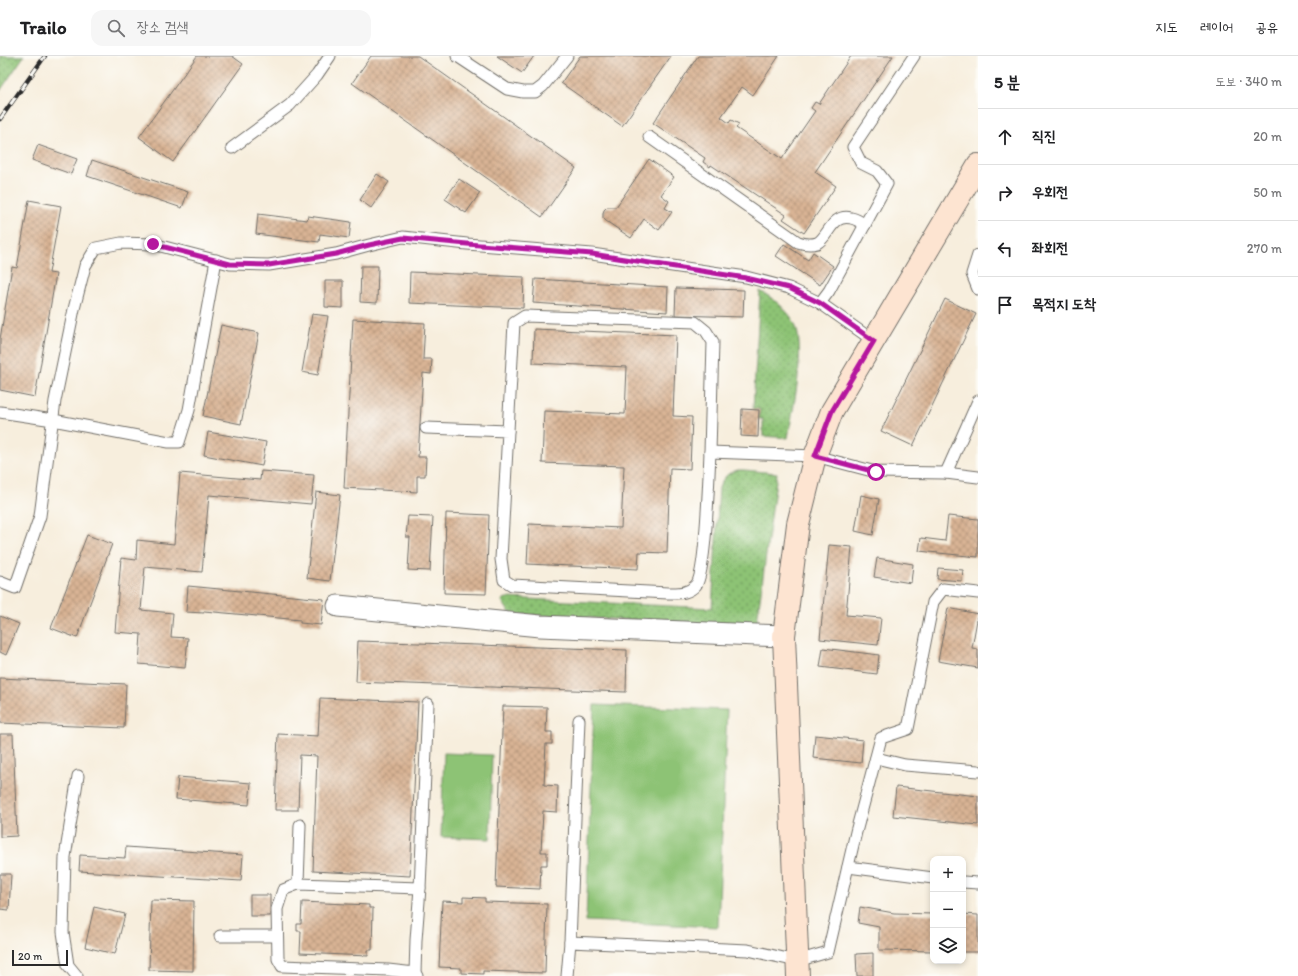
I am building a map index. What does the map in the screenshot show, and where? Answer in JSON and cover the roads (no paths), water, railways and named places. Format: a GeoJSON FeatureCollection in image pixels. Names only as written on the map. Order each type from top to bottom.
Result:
{"type":"FeatureCollection","features":[{"type":"Feature","properties":{"kind":"main road"},"geometry":{"type":"LineString","coordinates":[[798,969],[784,636],[798,524],[815,456],[832,411],[978,165]]}},
{"type":"Feature","properties":{"kind":"street"},"geometry":{"type":"LineString","coordinates":[[338,606],[540,626],[784,636]]}},
{"type":"Feature","properties":{"kind":"lane"},"geometry":{"type":"LineString","coordinates":[[232,148],[290,105],[317,75],[330,56]]}},
{"type":"Feature","properties":{"kind":"lane"},"geometry":{"type":"LineString","coordinates":[[457,56],[507,89],[523,92],[535,92],[543,86],[566,56]]}},
{"type":"Feature","properties":{"kind":"lane"},"geometry":{"type":"LineString","coordinates":[[820,303],[829,291],[887,184],[877,172],[861,163],[853,147],[914,56]]}},
{"type":"Feature","properties":{"kind":"lane"},"geometry":{"type":"LineString","coordinates":[[649,137],[798,242],[808,244],[818,242],[840,218],[850,218],[866,225]]}},
{"type":"Feature","properties":{"kind":"lane"},"geometry":{"type":"LineString","coordinates":[[0,582],[15,588],[40,516],[57,393],[85,266],[96,248],[121,243],[153,244],[230,264],[269,265],[336,254],[403,238],[592,254],[746,278],[789,288],[820,303],[874,341]]}},
{"type":"Feature","properties":{"kind":"lane"},"geometry":{"type":"LineString","coordinates":[[978,255],[972,274],[978,289]]}},
{"type":"Feature","properties":{"kind":"lane"},"geometry":{"type":"LineString","coordinates":[[0,412],[53,420],[169,442],[179,442],[190,410],[216,260]]}},
{"type":"Feature","properties":{"kind":"lane"},"geometry":{"type":"LineString","coordinates":[[525,316],[695,322],[706,331],[713,342],[710,452],[703,561],[697,584],[687,592],[668,593],[512,585],[504,580],[501,559],[508,431],[514,323],[525,316]]}},
{"type":"Feature","properties":{"kind":"lane"},"geometry":{"type":"LineString","coordinates":[[946,473],[978,401]]}},
{"type":"Feature","properties":{"kind":"lane"},"geometry":{"type":"LineString","coordinates":[[426,428],[508,431]]}},
{"type":"Feature","properties":{"kind":"lane"},"geometry":{"type":"LineString","coordinates":[[710,452],[815,456],[876,472],[946,473],[978,477]]}},
{"type":"Feature","properties":{"kind":"lane"},"geometry":{"type":"LineString","coordinates":[[570,942],[748,950],[798,969],[828,952],[881,738],[908,729],[933,602],[943,589],[978,593]]}},
{"type":"Feature","properties":{"kind":"lane"},"geometry":{"type":"LineString","coordinates":[[420,888],[298,884],[283,890],[277,909],[278,959],[282,966],[388,970],[416,975],[416,940],[420,888],[428,704]]}},
{"type":"Feature","properties":{"kind":"lane"},"geometry":{"type":"LineString","coordinates":[[567,976],[570,942],[579,720]]}},
{"type":"Feature","properties":{"kind":"lane"},"geometry":{"type":"LineString","coordinates":[[876,758],[905,765],[978,771]]}},
{"type":"Feature","properties":{"kind":"lane"},"geometry":{"type":"LineString","coordinates":[[77,976],[68,965],[64,932],[65,856],[78,776]]}},
{"type":"Feature","properties":{"kind":"lane"},"geometry":{"type":"LineString","coordinates":[[298,884],[300,825]]}},
{"type":"Feature","properties":{"kind":"lane"},"geometry":{"type":"LineString","coordinates":[[848,867],[930,878]]}},
{"type":"Feature","properties":{"kind":"lane"},"geometry":{"type":"LineString","coordinates":[[966,882],[978,883]]}},
{"type":"Feature","properties":{"kind":"lane"},"geometry":{"type":"LineString","coordinates":[[220,936],[277,936]]}},
{"type":"Feature","properties":{"kind":"railway"},"geometry":{"type":"LineString","coordinates":[[0,119],[45,56]]}}]}
